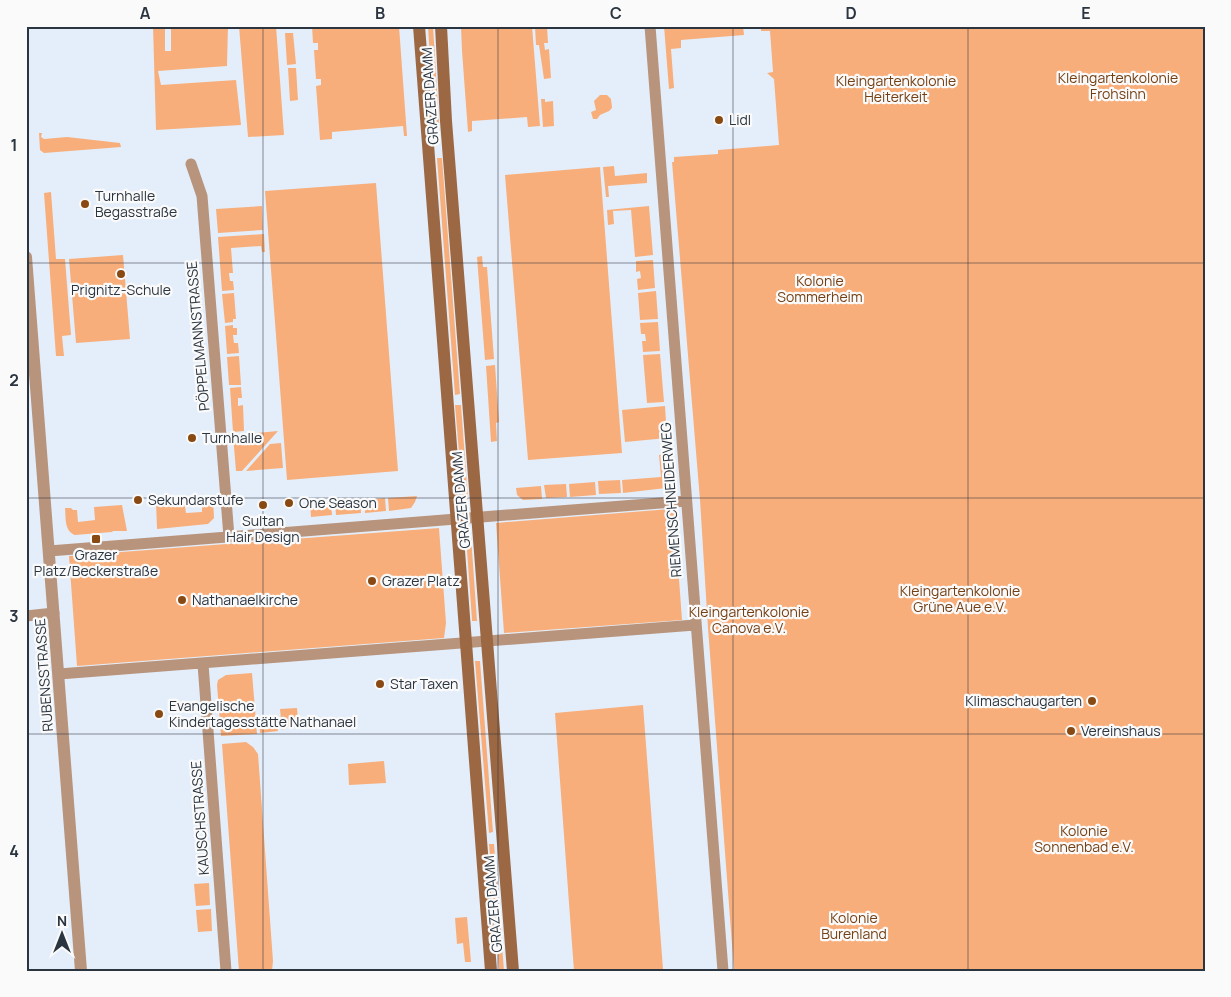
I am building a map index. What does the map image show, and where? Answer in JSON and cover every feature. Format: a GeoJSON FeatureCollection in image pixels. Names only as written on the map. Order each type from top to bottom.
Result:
{"type":"FeatureCollection","features":[{"type":"Feature","properties":{"kind":"main road","name":"GRAZER DAMM"},"geometry":{"type":"LineString","coordinates":[[419,26],[491,971]]}},
{"type":"Feature","properties":{"kind":"main road","name":"GRAZER DAMM"},"geometry":{"type":"LineString","coordinates":[[441,26],[448,139],[513,971]]}},
{"type":"Feature","properties":{"kind":"main road"},"geometry":{"type":"LineString","coordinates":[[427,141],[448,139]]}},
{"type":"Feature","properties":{"kind":"street","name":"RIEMENSCHNEIDERWEG"},"geometry":{"type":"LineString","coordinates":[[650,26],[723,971]]}},
{"type":"Feature","properties":{"kind":"street","name":"PÖPPELMANNSTRASSE"},"geometry":{"type":"LineString","coordinates":[[191,164],[202,196],[229,536]]}},
{"type":"Feature","properties":{"kind":"street","name":"RUBENSSTRASSE"},"geometry":{"type":"LineString","coordinates":[[26,257],[82,971]]}},
{"type":"Feature","properties":{"kind":"street"},"geometry":{"type":"LineString","coordinates":[[49,551],[686,501]]}},
{"type":"Feature","properties":{"kind":"street"},"geometry":{"type":"LineString","coordinates":[[26,616],[54,613]]}},
{"type":"Feature","properties":{"kind":"street"},"geometry":{"type":"LineString","coordinates":[[59,674],[695,625]]}},
{"type":"Feature","properties":{"kind":"street","name":"KAUSCHSTRASSE"},"geometry":{"type":"LineString","coordinates":[[203,664],[226,971]]}},
{"type":"Feature","properties":{"kind":"green space"},"geometry":{"type":"Polygon","coordinates":[[[153,26],[165,26],[165,51],[171,51],[171,26],[228,26],[227,66],[158,71],[161,85],[236,80],[241,125],[156,130],[153,26]]]}},
{"type":"Feature","properties":{"kind":"green space"},"geometry":{"type":"Polygon","coordinates":[[[239,26],[276,26],[284,135],[248,137],[239,26]]]}},
{"type":"Feature","properties":{"kind":"green space"},"geometry":{"type":"Polygon","coordinates":[[[312,26],[399,26],[407,136],[404,136],[403,126],[332,132],[332,139],[320,140],[316,86],[321,85],[321,79],[316,79],[314,50],[318,50],[318,43],[313,43],[312,26]]]}},
{"type":"Feature","properties":{"kind":"green space"},"geometry":{"type":"Polygon","coordinates":[[[428,26],[433,26],[439,123],[434,123],[428,26]]]}},
{"type":"Feature","properties":{"kind":"green space"},"geometry":{"type":"Polygon","coordinates":[[[461,26],[532,26],[540,126],[528,127],[527,117],[472,121],[472,131],[468,132],[461,26]]]}},
{"type":"Feature","properties":{"kind":"green space"},"geometry":{"type":"Polygon","coordinates":[[[535,26],[547,26],[548,43],[544,43],[545,50],[549,49],[551,78],[544,79],[539,45],[536,45],[535,26]]]}},
{"type":"Feature","properties":{"kind":"green space"},"geometry":{"type":"Polygon","coordinates":[[[664,26],[743,26],[744,35],[681,40],[681,48],[671,49],[674,88],[669,89],[664,26]]]}},
{"type":"Feature","properties":{"kind":"green space"},"geometry":{"type":"Polygon","coordinates":[[[761,26],[824,28],[872,26],[1205,26],[1205,971],[734,971],[700,500],[672,162],[674,162],[674,157],[718,154],[718,150],[779,145],[774,79],[767,73],[773,72],[770,31],[761,31],[761,26]]]}},
{"type":"Feature","properties":{"kind":"green space"},"geometry":{"type":"Polygon","coordinates":[[[285,33],[293,33],[296,64],[287,65],[285,33]]]}},
{"type":"Feature","properties":{"kind":"green space"},"geometry":{"type":"Polygon","coordinates":[[[288,68],[296,68],[298,100],[290,101],[288,68]]]}},
{"type":"Feature","properties":{"kind":"green space"},"geometry":{"type":"Polygon","coordinates":[[[600,95],[607,95],[611,99],[612,108],[597,119],[593,119],[591,112],[596,110],[594,101],[600,95]]]}},
{"type":"Feature","properties":{"kind":"green space"},"geometry":{"type":"Polygon","coordinates":[[[541,99],[545,99],[545,102],[553,101],[554,126],[543,127],[541,99]]]}},
{"type":"Feature","properties":{"kind":"green space"},"geometry":{"type":"Polygon","coordinates":[[[39,133],[42,133],[41,137],[44,139],[67,137],[120,143],[121,147],[44,153],[40,150],[39,133]]]}},
{"type":"Feature","properties":{"kind":"green space"},"geometry":{"type":"Polygon","coordinates":[[[437,158],[442,158],[460,394],[455,395],[437,158]]]}},
{"type":"Feature","properties":{"kind":"green space"},"geometry":{"type":"Polygon","coordinates":[[[614,166],[615,176],[647,173],[647,183],[608,186],[609,197],[606,197],[603,167],[614,166]]]}},
{"type":"Feature","properties":{"kind":"green space"},"geometry":{"type":"Polygon","coordinates":[[[600,167],[622,453],[528,460],[505,175],[600,167]]]}},
{"type":"Feature","properties":{"kind":"green space"},"geometry":{"type":"Polygon","coordinates":[[[376,183],[398,471],[287,480],[265,191],[376,183]]]}},
{"type":"Feature","properties":{"kind":"green space"},"geometry":{"type":"Polygon","coordinates":[[[51,192],[56,259],[65,259],[71,335],[62,336],[64,356],[56,356],[44,193],[51,192]]]}},
{"type":"Feature","properties":{"kind":"green space"},"geometry":{"type":"Polygon","coordinates":[[[262,206],[263,230],[218,233],[216,209],[262,206]]]}},
{"type":"Feature","properties":{"kind":"green space"},"geometry":{"type":"Polygon","coordinates":[[[649,206],[653,255],[635,257],[631,210],[613,211],[614,224],[608,225],[607,210],[649,206]]]}},
{"type":"Feature","properties":{"kind":"green space"},"geometry":{"type":"Polygon","coordinates":[[[264,234],[265,252],[262,252],[261,246],[231,248],[233,273],[229,273],[230,281],[233,281],[234,290],[222,291],[218,237],[264,234]]]}},
{"type":"Feature","properties":{"kind":"green space"},"geometry":{"type":"Polygon","coordinates":[[[123,255],[130,339],[76,343],[69,259],[123,255]]]}},
{"type":"Feature","properties":{"kind":"green space"},"geometry":{"type":"Polygon","coordinates":[[[482,256],[483,267],[487,267],[494,359],[485,360],[477,257],[482,256]]]}},
{"type":"Feature","properties":{"kind":"green space"},"geometry":{"type":"Polygon","coordinates":[[[653,260],[655,288],[638,290],[637,279],[641,278],[640,271],[636,272],[636,261],[653,260]]]}},
{"type":"Feature","properties":{"kind":"green space"},"geometry":{"type":"Polygon","coordinates":[[[656,291],[658,319],[640,320],[638,293],[656,291]]]}},
{"type":"Feature","properties":{"kind":"green space"},"geometry":{"type":"Polygon","coordinates":[[[234,293],[236,319],[233,319],[233,322],[225,323],[222,294],[234,293]]]}},
{"type":"Feature","properties":{"kind":"green space"},"geometry":{"type":"Polygon","coordinates":[[[658,322],[660,351],[643,352],[642,341],[646,341],[645,334],[641,334],[640,323],[658,322]]]}},
{"type":"Feature","properties":{"kind":"green space"},"geometry":{"type":"Polygon","coordinates":[[[233,325],[233,328],[237,328],[237,335],[233,335],[234,343],[238,343],[239,353],[227,354],[225,326],[233,325]]]}},
{"type":"Feature","properties":{"kind":"green space"},"geometry":{"type":"Polygon","coordinates":[[[660,354],[664,402],[647,403],[643,355],[660,354]]]}},
{"type":"Feature","properties":{"kind":"green space"},"geometry":{"type":"Polygon","coordinates":[[[239,356],[241,385],[229,385],[227,357],[239,356]]]}},
{"type":"Feature","properties":{"kind":"green space"},"geometry":{"type":"Polygon","coordinates":[[[495,365],[499,422],[496,423],[497,441],[491,442],[486,366],[495,365]]]}},
{"type":"Feature","properties":{"kind":"green space"},"geometry":{"type":"Polygon","coordinates":[[[241,387],[242,398],[238,398],[238,406],[243,405],[244,431],[233,432],[230,388],[241,387]]]}},
{"type":"Feature","properties":{"kind":"green space"},"geometry":{"type":"Polygon","coordinates":[[[455,405],[461,405],[468,499],[463,500],[455,405]]]}},
{"type":"Feature","properties":{"kind":"green space"},"geometry":{"type":"Polygon","coordinates":[[[665,406],[667,438],[625,442],[622,410],[665,406]]]}},
{"type":"Feature","properties":{"kind":"green space"},"geometry":{"type":"Polygon","coordinates":[[[278,431],[242,471],[236,471],[233,435],[278,431]]]}},
{"type":"Feature","properties":{"kind":"green space"},"geometry":{"type":"Polygon","coordinates":[[[281,443],[283,468],[246,471],[270,444],[281,443]]]}},
{"type":"Feature","properties":{"kind":"green space"},"geometry":{"type":"Polygon","coordinates":[[[668,454],[670,483],[666,488],[623,493],[622,480],[661,477],[659,455],[668,454]]]}},
{"type":"Feature","properties":{"kind":"green space"},"geometry":{"type":"Polygon","coordinates":[[[620,480],[621,493],[599,494],[598,481],[620,480]]]}},
{"type":"Feature","properties":{"kind":"green space"},"geometry":{"type":"Polygon","coordinates":[[[595,482],[596,495],[570,497],[569,484],[595,482]]]}},
{"type":"Feature","properties":{"kind":"green space"},"geometry":{"type":"Polygon","coordinates":[[[566,484],[567,497],[546,498],[544,485],[566,484]]]}},
{"type":"Feature","properties":{"kind":"green space"},"geometry":{"type":"Polygon","coordinates":[[[541,486],[542,499],[523,500],[517,495],[516,488],[541,486]]]}},
{"type":"Feature","properties":{"kind":"green space"},"geometry":{"type":"Polygon","coordinates":[[[417,496],[411,508],[389,511],[388,498],[417,496]]]}},
{"type":"Feature","properties":{"kind":"green space"},"geometry":{"type":"Polygon","coordinates":[[[213,498],[214,518],[208,524],[157,529],[156,502],[184,500],[186,513],[202,512],[202,499],[213,498]]]}},
{"type":"Feature","properties":{"kind":"green space"},"geometry":{"type":"Polygon","coordinates":[[[385,498],[386,511],[365,513],[364,500],[385,498]]]}},
{"type":"Feature","properties":{"kind":"green space"},"geometry":{"type":"Polygon","coordinates":[[[360,500],[361,513],[336,515],[335,502],[360,500]]]}},
{"type":"Feature","properties":{"kind":"green space"},"geometry":{"type":"Polygon","coordinates":[[[331,502],[332,515],[311,517],[310,504],[331,502]]]}},
{"type":"Feature","properties":{"kind":"green space"},"geometry":{"type":"Polygon","coordinates":[[[122,505],[127,531],[75,535],[67,527],[65,508],[77,510],[78,522],[95,520],[94,507],[122,505]]]}},
{"type":"Feature","properties":{"kind":"green space"},"geometry":{"type":"Polygon","coordinates":[[[674,510],[682,620],[504,633],[496,523],[674,510]]]}},
{"type":"Feature","properties":{"kind":"green space"},"geometry":{"type":"Polygon","coordinates":[[[439,528],[446,623],[444,638],[77,666],[69,556],[439,528]]]}},
{"type":"Feature","properties":{"kind":"green space"},"geometry":{"type":"Polygon","coordinates":[[[466,536],[471,536],[477,621],[472,621],[466,536]]]}},
{"type":"Feature","properties":{"kind":"green space"},"geometry":{"type":"Polygon","coordinates":[[[475,661],[480,661],[493,832],[489,833],[475,661]]]}},
{"type":"Feature","properties":{"kind":"green space"},"geometry":{"type":"Polygon","coordinates":[[[252,673],[257,734],[221,736],[218,680],[226,675],[252,673]]]}},
{"type":"Feature","properties":{"kind":"green space"},"geometry":{"type":"Polygon","coordinates":[[[643,705],[663,969],[574,971],[555,713],[643,705]]]}},
{"type":"Feature","properties":{"kind":"green space"},"geometry":{"type":"Polygon","coordinates":[[[297,708],[298,721],[282,730],[280,709],[297,708]]]}},
{"type":"Feature","properties":{"kind":"green space"},"geometry":{"type":"Polygon","coordinates":[[[277,717],[278,731],[260,733],[259,718],[277,717]]]}},
{"type":"Feature","properties":{"kind":"green space"},"geometry":{"type":"Polygon","coordinates":[[[246,742],[258,754],[273,961],[272,971],[239,971],[222,744],[246,742]]]}},
{"type":"Feature","properties":{"kind":"green space"},"geometry":{"type":"Polygon","coordinates":[[[384,761],[386,783],[349,785],[348,764],[384,761]]]}},
{"type":"Feature","properties":{"kind":"green space"},"geometry":{"type":"Polygon","coordinates":[[[489,844],[494,844],[504,971],[499,971],[489,844]]]}},
{"type":"Feature","properties":{"kind":"green space"},"geometry":{"type":"Polygon","coordinates":[[[209,883],[210,905],[196,906],[194,884],[209,883]]]}},
{"type":"Feature","properties":{"kind":"green space"},"geometry":{"type":"Polygon","coordinates":[[[211,909],[212,931],[198,932],[196,910],[211,909]]]}},
{"type":"Feature","properties":{"kind":"green space"},"geometry":{"type":"Polygon","coordinates":[[[467,917],[471,962],[465,962],[463,943],[457,944],[455,918],[467,917]]]}},
{"type":"Feature","properties":{"kind":"place","name":"Lidl"},"geometry":{"type":"Point","coordinates":[719,120]}},
{"type":"Feature","properties":{"kind":"place","name":"Turnhalle Begasstraße"},"geometry":{"type":"Point","coordinates":[85,204]}},
{"type":"Feature","properties":{"kind":"place","name":"Prignitz-Schule"},"geometry":{"type":"Point","coordinates":[121,274]}},
{"type":"Feature","properties":{"kind":"place","name":"Turnhalle"},"geometry":{"type":"Point","coordinates":[192,438]}},
{"type":"Feature","properties":{"kind":"place","name":"Sekundarstufe"},"geometry":{"type":"Point","coordinates":[138,500]}},
{"type":"Feature","properties":{"kind":"place","name":"One Season"},"geometry":{"type":"Point","coordinates":[289,503]}},
{"type":"Feature","properties":{"kind":"place","name":"Sultan Hair Design"},"geometry":{"type":"Point","coordinates":[263,505]}},
{"type":"Feature","properties":{"kind":"place","name":"Grazer Platz/Beckerstraße"},"geometry":{"type":"Point","coordinates":[96,539]}},
{"type":"Feature","properties":{"kind":"place","name":"Grazer Platz"},"geometry":{"type":"Point","coordinates":[372,581]}},
{"type":"Feature","properties":{"kind":"place","name":"Nathanaelkirche"},"geometry":{"type":"Point","coordinates":[182,600]}},
{"type":"Feature","properties":{"kind":"place","name":"Star Taxen"},"geometry":{"type":"Point","coordinates":[380,684]}},
{"type":"Feature","properties":{"kind":"place","name":"Klimaschaugarten"},"geometry":{"type":"Point","coordinates":[1092,701]}},
{"type":"Feature","properties":{"kind":"place","name":"Evangelische Kindertagesstätte Nathanael"},"geometry":{"type":"Point","coordinates":[159,714]}},
{"type":"Feature","properties":{"kind":"place","name":"Vereinshaus"},"geometry":{"type":"Point","coordinates":[1071,731]}},
{"type":"Feature","properties":{"kind":"park label","name":"Kleingartenkolonie Frohsinn"},"geometry":{"type":"Point","coordinates":[1118,86]}},
{"type":"Feature","properties":{"kind":"park label","name":"Kleingartenkolonie Heiterkeit"},"geometry":{"type":"Point","coordinates":[896,89]}},
{"type":"Feature","properties":{"kind":"park label","name":"Kolonie Sommerheim"},"geometry":{"type":"Point","coordinates":[820,290]}},
{"type":"Feature","properties":{"kind":"park label","name":"Kleingartenkolonie Grüne Aue e.V."},"geometry":{"type":"Point","coordinates":[960,600]}},
{"type":"Feature","properties":{"kind":"park label","name":"Kleingartenkolonie Canova e.V."},"geometry":{"type":"Point","coordinates":[749,620]}},
{"type":"Feature","properties":{"kind":"park label","name":"Kolonie Sonnenbad e.V."},"geometry":{"type":"Point","coordinates":[1084,840]}},
{"type":"Feature","properties":{"kind":"park label","name":"Kolonie Burenland"},"geometry":{"type":"Point","coordinates":[854,926]}}]}
